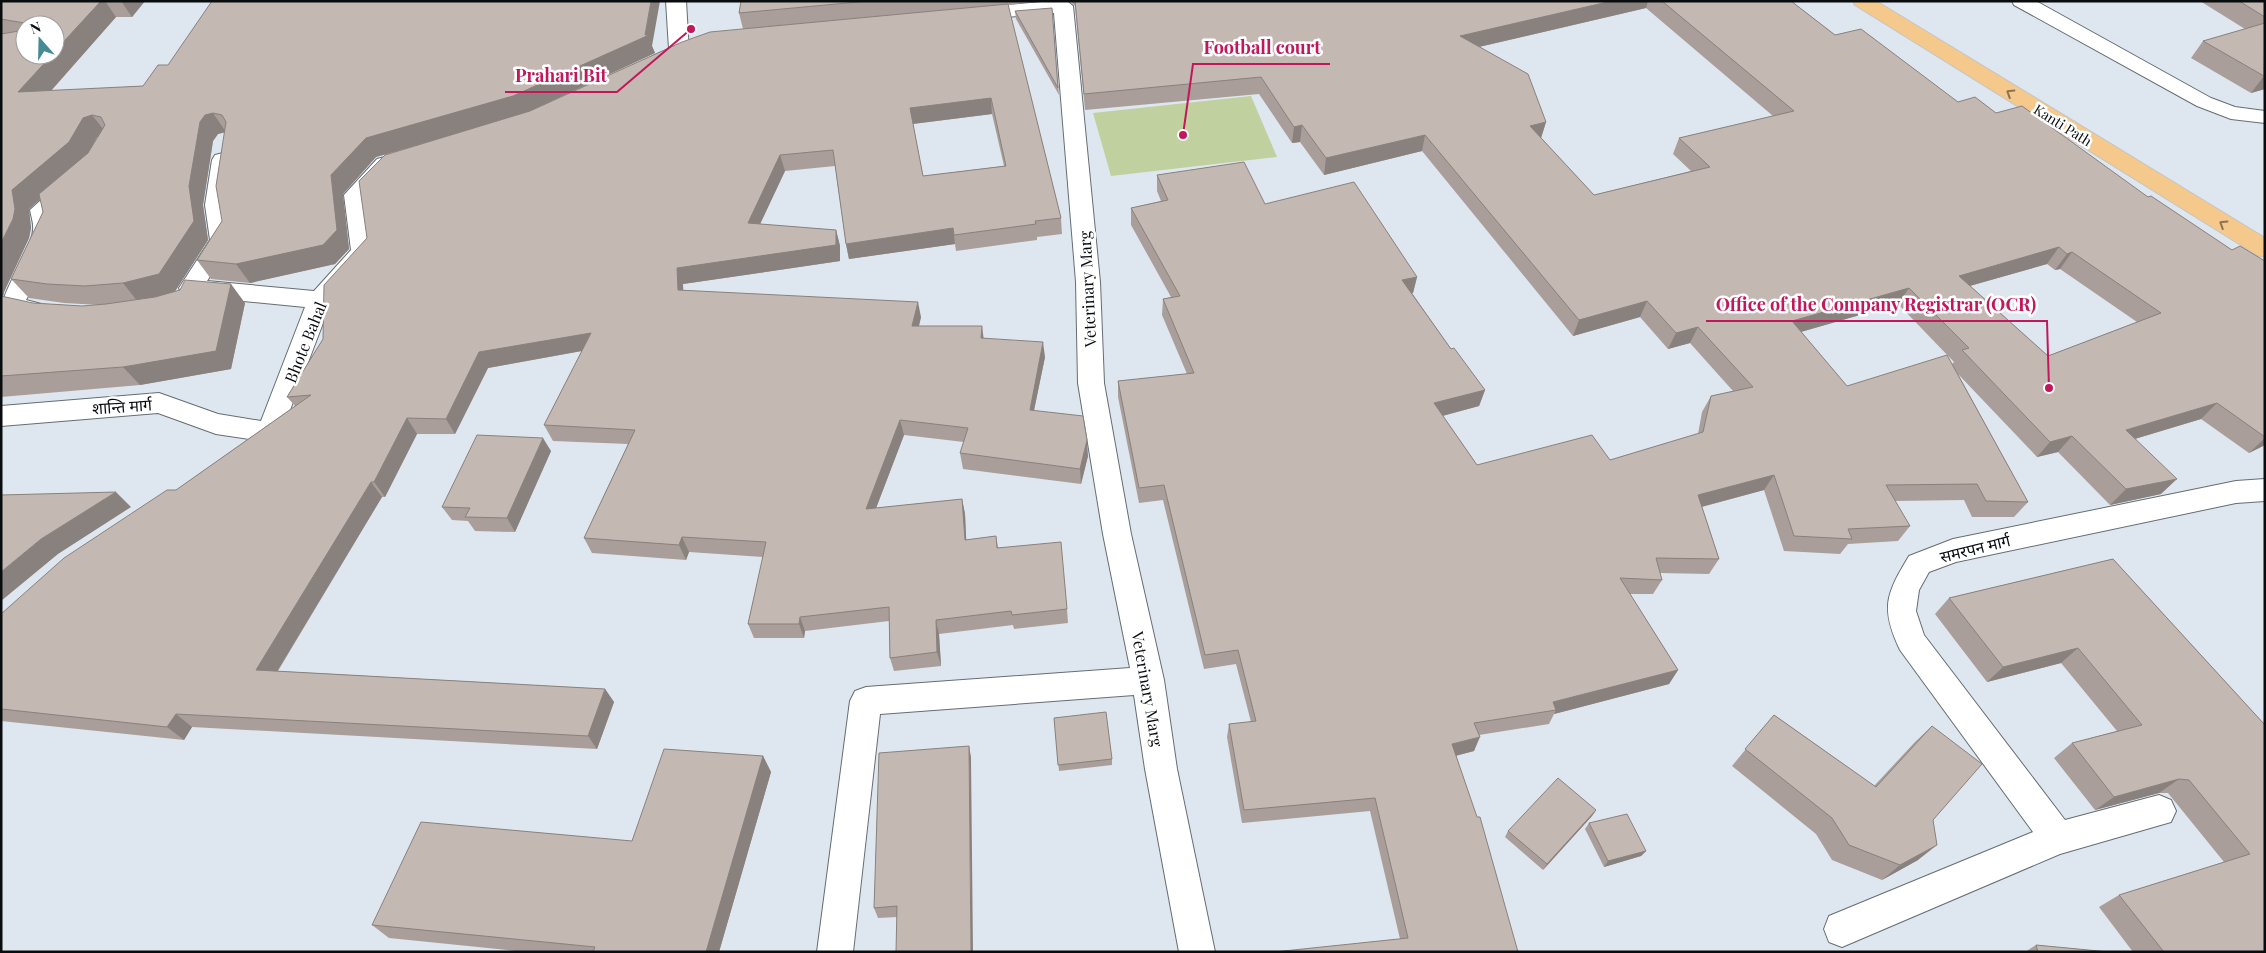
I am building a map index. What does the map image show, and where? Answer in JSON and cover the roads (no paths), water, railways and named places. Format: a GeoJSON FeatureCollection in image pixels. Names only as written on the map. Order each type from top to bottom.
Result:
{"type":"FeatureCollection","features":[{"type":"Feature","properties":{"kind":"main road","name":"Kanti Path"},"geometry":{"type":"LineString","coordinates":[[1862,1],[2265,249]]}},
{"type":"Feature","properties":{"kind":"main road"},"geometry":{"type":"LineString","coordinates":[[1890,1],[2265,228]]}},
{"type":"Feature","properties":{"kind":"street"},"geometry":{"type":"LineString","coordinates":[[676,1],[679,52]]}},
{"type":"Feature","properties":{"kind":"street"},"geometry":{"type":"LineString","coordinates":[[2022,1],[2204,102],[2231,113],[2265,117]]}},
{"type":"Feature","properties":{"kind":"street","name":"Veterinary Marg"},"geometry":{"type":"LineString","coordinates":[[946,17],[1062,3],[1088,282],[1091,384],[1117,534],[1148,680],[1161,769],[1197,952]]}},
{"type":"Feature","properties":{"kind":"street"},"geometry":{"type":"LineString","coordinates":[[635,72],[703,43]]}},
{"type":"Feature","properties":{"kind":"street"},"geometry":{"type":"LineString","coordinates":[[226,141],[216,205],[222,240],[184,296],[320,300]]}},
{"type":"Feature","properties":{"kind":"street","name":"Bhote Bahal"},"geometry":{"type":"LineString","coordinates":[[270,432],[320,300],[333,283],[363,252],[355,195],[385,164],[403,159]]}},
{"type":"Feature","properties":{"kind":"street"},"geometry":{"type":"LineString","coordinates":[[66,314],[42,312],[10,304],[23,283],[45,230],[41,210],[87,172]]}},
{"type":"Feature","properties":{"kind":"street","name":"शान्ति मार्ग"},"geometry":{"type":"LineString","coordinates":[[1,416],[159,403],[216,424],[270,432]]}},
{"type":"Feature","properties":{"kind":"street"},"geometry":{"type":"LineString","coordinates":[[238,453],[270,432]]}},
{"type":"Feature","properties":{"kind":"street","name":"समरपन मार्ग"},"geometry":{"type":"LineString","coordinates":[[2058,838],[1911,641],[1901,611],[1905,588],[1919,564],[1952,551],[2236,492],[2265,490]]}},
{"type":"Feature","properties":{"kind":"street"},"geometry":{"type":"LineString","coordinates":[[835,952],[866,701],[1148,680]]}},
{"type":"Feature","properties":{"kind":"street"},"geometry":{"type":"LineString","coordinates":[[1842,929],[2058,838],[2159,811]]}},
{"type":"Feature","properties":{"kind":"place","name":"Prahari Bit"},"geometry":{"type":"Point","coordinates":[691,29]}},
{"type":"Feature","properties":{"kind":"place","name":"Football court"},"geometry":{"type":"Point","coordinates":[1183,135]}},
{"type":"Feature","properties":{"kind":"place","name":"Office of the Company Registrar (OCR)"},"geometry":{"type":"Point","coordinates":[2049,388]}}]}
